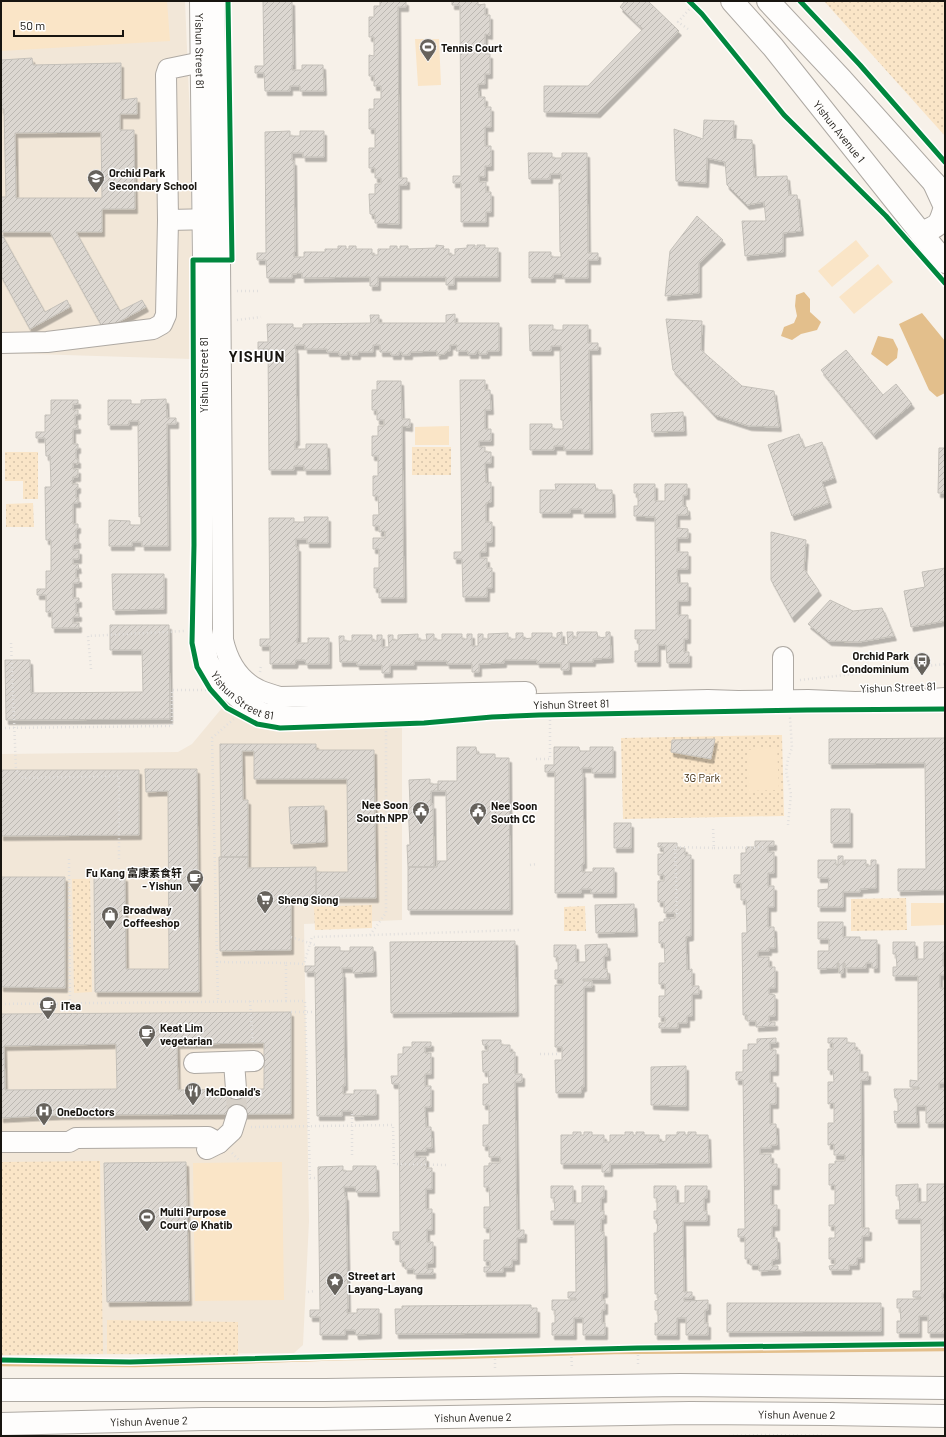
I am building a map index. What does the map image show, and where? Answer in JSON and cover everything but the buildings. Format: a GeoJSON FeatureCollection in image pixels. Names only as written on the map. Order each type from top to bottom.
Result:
{"type":"FeatureCollection","features":[{"type":"Feature","properties":{"kind":"main road","name":"Yishun Avenue 1"},"geometry":{"type":"LineString","coordinates":[[732,1],[773,47],[945,262]]}},
{"type":"Feature","properties":{"kind":"main road"},"geometry":{"type":"LineString","coordinates":[[768,1],[842,80],[939,189],[945,207],[937,226],[921,233]]}},
{"type":"Feature","properties":{"kind":"main road"},"geometry":{"type":"LineString","coordinates":[[635,1414],[620,1411],[615,1405],[615,1398],[618,1392],[637,1376]]}},
{"type":"Feature","properties":{"kind":"main road"},"geometry":{"type":"LineString","coordinates":[[1,1390],[324,1390],[637,1376],[680,1385],[945,1388]]}},
{"type":"Feature","properties":{"kind":"main road","name":"Yishun Avenue 2"},"geometry":{"type":"LineString","coordinates":[[1,1424],[635,1414],[945,1416]]}},
{"type":"Feature","properties":{"kind":"street","name":"Yishun Street 81"},"geometry":{"type":"LineString","coordinates":[[200,1],[209,62]]}},
{"type":"Feature","properties":{"kind":"street","name":"Yishun Street 81"},"geometry":{"type":"LineString","coordinates":[[214,1],[209,62],[211,219],[219,299],[212,383],[223,640],[227,657],[238,675],[258,690],[280,698],[424,702],[808,695],[932,687],[945,684]]}},
{"type":"Feature","properties":{"kind":"street"},"geometry":{"type":"LineString","coordinates":[[1,343],[47,342],[153,330],[162,324],[166,315],[168,220],[166,74],[168,69],[209,62]]}},
{"type":"Feature","properties":{"kind":"street"},"geometry":{"type":"LineString","coordinates":[[168,220],[211,219]]}},
{"type":"Feature","properties":{"kind":"street"},"geometry":{"type":"LineString","coordinates":[[779,695],[783,658]]}},
{"type":"Feature","properties":{"kind":"street","name":"Yishun Street 81"},"geometry":{"type":"LineString","coordinates":[[808,695],[855,702],[907,701],[945,698]]}},
{"type":"Feature","properties":{"kind":"street"},"geometry":{"type":"LineString","coordinates":[[194,1063],[254,1061]]}},
{"type":"Feature","properties":{"kind":"street"},"geometry":{"type":"LineString","coordinates":[[234,1062],[236,1089]]}},
{"type":"Feature","properties":{"kind":"street"},"geometry":{"type":"LineString","coordinates":[[1,1142],[69,1142],[77,1150],[207,1149],[219,1143],[232,1131],[236,1121]]}},
{"type":"Feature","properties":{"kind":"path"},"geometry":{"type":"LineString","coordinates":[[800,1],[860,65],[945,162]]}},
{"type":"Feature","properties":{"kind":"path"},"geometry":{"type":"LineString","coordinates":[[688,30],[678,22],[691,3],[698,9]]}},
{"type":"Feature","properties":{"kind":"path"},"geometry":{"type":"LineString","coordinates":[[219,299],[260,291]]}},
{"type":"Feature","properties":{"kind":"path"},"geometry":{"type":"LineString","coordinates":[[232,320],[261,318]]}},
{"type":"Feature","properties":{"kind":"path"},"geometry":{"type":"LineString","coordinates":[[91,669],[88,636],[192,631]]}},
{"type":"Feature","properties":{"kind":"path"},"geometry":{"type":"LineString","coordinates":[[11,643],[16,770],[23,778],[119,776],[119,859]]}},
{"type":"Feature","properties":{"kind":"path"},"geometry":{"type":"LineString","coordinates":[[788,825],[791,794],[786,770],[792,748],[779,695],[945,664]]}},
{"type":"Feature","properties":{"kind":"path"},"geometry":{"type":"LineString","coordinates":[[1,728],[172,726],[172,690],[210,690],[207,684]]}},
{"type":"Feature","properties":{"kind":"path"},"geometry":{"type":"LineString","coordinates":[[218,1001],[212,738],[239,714],[233,711]]}},
{"type":"Feature","properties":{"kind":"path"},"geometry":{"type":"LineString","coordinates":[[536,759],[550,759],[550,714]]}},
{"type":"Feature","properties":{"kind":"path"},"geometry":{"type":"LineString","coordinates":[[379,725],[394,724]]}},
{"type":"Feature","properties":{"kind":"path"},"geometry":{"type":"LineString","coordinates":[[370,935],[386,913],[386,725]]}},
{"type":"Feature","properties":{"kind":"path"},"geometry":{"type":"LineString","coordinates":[[713,827],[714,848]]}},
{"type":"Feature","properties":{"kind":"path"},"geometry":{"type":"LineString","coordinates":[[677,914],[675,847],[763,847]]}},
{"type":"Feature","properties":{"kind":"path"},"geometry":{"type":"LineString","coordinates":[[69,859],[70,1003]]}},
{"type":"Feature","properties":{"kind":"path"},"geometry":{"type":"LineString","coordinates":[[530,865],[537,864]]}},
{"type":"Feature","properties":{"kind":"path"},"geometry":{"type":"LineString","coordinates":[[217,962],[304,964],[312,937],[519,930]]}},
{"type":"Feature","properties":{"kind":"path"},"geometry":{"type":"LineString","coordinates":[[291,937],[315,945]]}},
{"type":"Feature","properties":{"kind":"path"},"geometry":{"type":"LineString","coordinates":[[286,963],[286,1001]]}},
{"type":"Feature","properties":{"kind":"path"},"geometry":{"type":"LineString","coordinates":[[250,1001],[254,1061]]}},
{"type":"Feature","properties":{"kind":"path"},"geometry":{"type":"LineString","coordinates":[[1,1004],[305,1001],[310,1178],[316,1178]]}},
{"type":"Feature","properties":{"kind":"path"},"geometry":{"type":"LineString","coordinates":[[291,1012],[313,1012]]}},
{"type":"Feature","properties":{"kind":"path"},"geometry":{"type":"LineString","coordinates":[[540,1054],[560,1054]]}},
{"type":"Feature","properties":{"kind":"path"},"geometry":{"type":"LineString","coordinates":[[352,1114],[352,1156]]}},
{"type":"Feature","properties":{"kind":"path"},"geometry":{"type":"LineString","coordinates":[[236,1121],[308,1126],[393,1125],[394,1164],[447,1165]]}},
{"type":"Feature","properties":{"kind":"path"},"geometry":{"type":"LineString","coordinates":[[308,1292],[315,1291]]}},
{"type":"Feature","properties":{"kind":"path"},"geometry":{"type":"LineString","coordinates":[[630,1348],[645,1348]]}},
{"type":"Feature","properties":{"kind":"path"},"geometry":{"type":"LineString","coordinates":[[637,1376],[638,1348]]}},
{"type":"Feature","properties":{"kind":"path"},"geometry":{"type":"LineString","coordinates":[[564,1350],[578,1350]]}},
{"type":"Feature","properties":{"kind":"path"},"geometry":{"type":"LineString","coordinates":[[571,1350],[572,1370]]}},
{"type":"Feature","properties":{"kind":"path"},"geometry":{"type":"LineString","coordinates":[[495,1352],[495,1366]]}},
{"type":"Feature","properties":{"kind":"path"},"geometry":{"type":"LineString","coordinates":[[487,1353],[503,1352]]}},
{"type":"Feature","properties":{"kind":"path"},"geometry":{"type":"LineString","coordinates":[[729,1436],[833,1436]]}},
{"type":"Feature","properties":{"kind":"shaded area","name":"Orchid Park Secondary School"},"geometry":{"type":"Polygon","coordinates":[[[1,1],[185,1],[191,143],[192,359],[1,353],[1,1]]]}},
{"type":"Feature","properties":{"kind":"shaded area"},"geometry":{"type":"Polygon","coordinates":[[[804,292],[810,299],[810,312],[821,322],[817,330],[801,334],[792,340],[781,336],[784,327],[794,323],[797,316],[795,306],[796,295],[804,292]]]}},
{"type":"Feature","properties":{"kind":"shaded area"},"geometry":{"type":"Polygon","coordinates":[[[922,313],[945,341],[945,393],[937,397],[929,390],[899,324],[922,313]]]}},
{"type":"Feature","properties":{"kind":"shaded area"},"geometry":{"type":"Polygon","coordinates":[[[878,336],[893,339],[898,349],[897,358],[887,366],[871,354],[878,336]]]}},
{"type":"Feature","properties":{"kind":"shaded area"},"geometry":{"type":"Polygon","coordinates":[[[227,702],[247,715],[293,725],[402,725],[402,920],[304,924],[309,1221],[303,1345],[294,1353],[1,1355],[1,754],[178,752],[192,744],[227,702]]]}},
{"type":"Feature","properties":{"kind":"green space"},"geometry":{"type":"Polygon","coordinates":[[[1,1],[167,1],[170,41],[1,51],[1,1]]]}},
{"type":"Feature","properties":{"kind":"green space"},"geometry":{"type":"Polygon","coordinates":[[[824,1],[945,1],[945,136],[824,1]]]}},
{"type":"Feature","properties":{"kind":"green space","name":"Tennis Court"},"geometry":{"type":"Polygon","coordinates":[[[415,39],[439,39],[441,85],[418,86],[415,39]]]}},
{"type":"Feature","properties":{"kind":"green space"},"geometry":{"type":"Polygon","coordinates":[[[856,240],[869,256],[832,287],[818,271],[856,240]]]}},
{"type":"Feature","properties":{"kind":"green space"},"geometry":{"type":"Polygon","coordinates":[[[878,264],[893,282],[854,314],[839,297],[878,264]]]}},
{"type":"Feature","properties":{"kind":"green space"},"geometry":{"type":"Polygon","coordinates":[[[449,426],[449,445],[415,445],[415,427],[449,426]]]}},
{"type":"Feature","properties":{"kind":"green space"},"geometry":{"type":"Polygon","coordinates":[[[412,447],[451,447],[451,475],[412,475],[412,447]]]}},
{"type":"Feature","properties":{"kind":"green space"},"geometry":{"type":"Polygon","coordinates":[[[5,452],[38,452],[38,499],[23,499],[23,481],[5,481],[5,452]]]}},
{"type":"Feature","properties":{"kind":"green space"},"geometry":{"type":"Polygon","coordinates":[[[33,503],[34,527],[6,527],[6,504],[33,503]]]}},
{"type":"Feature","properties":{"kind":"green space","name":"3G Park"},"geometry":{"type":"Polygon","coordinates":[[[782,735],[784,816],[623,819],[621,738],[782,735]]]}},
{"type":"Feature","properties":{"kind":"green space"},"geometry":{"type":"Polygon","coordinates":[[[777,747],[779,790],[749,791],[747,750],[777,747]]]}},
{"type":"Feature","properties":{"kind":"green space"},"geometry":{"type":"Polygon","coordinates":[[[72,879],[90,879],[92,992],[74,993],[72,879]]]}},
{"type":"Feature","properties":{"kind":"green space"},"geometry":{"type":"Polygon","coordinates":[[[906,898],[907,930],[851,931],[851,899],[906,898]]]}},
{"type":"Feature","properties":{"kind":"green space"},"geometry":{"type":"Polygon","coordinates":[[[911,903],[945,903],[945,925],[911,926],[911,903]]]}},
{"type":"Feature","properties":{"kind":"green space"},"geometry":{"type":"Polygon","coordinates":[[[372,905],[372,928],[315,930],[314,907],[372,905]]]}},
{"type":"Feature","properties":{"kind":"green space"},"geometry":{"type":"Polygon","coordinates":[[[585,906],[586,931],[564,931],[564,907],[585,906]]]}},
{"type":"Feature","properties":{"kind":"green space"},"geometry":{"type":"Polygon","coordinates":[[[100,1161],[103,1354],[1,1355],[1,1162],[100,1161]]]}},
{"type":"Feature","properties":{"kind":"green space"},"geometry":{"type":"Polygon","coordinates":[[[282,1162],[284,1300],[195,1301],[193,1163],[282,1162]]]}},
{"type":"Feature","properties":{"kind":"green space"},"geometry":{"type":"Polygon","coordinates":[[[107,1320],[238,1322],[238,1355],[107,1354],[107,1320]]]}},
{"type":"Feature","properties":{"kind":"waterway"},"geometry":{"type":"LineString","coordinates":[[1,1364],[135,1365],[344,1358],[455,1357],[614,1352],[945,1349]]}},
{"type":"Feature","properties":{"kind":"tunnel"},"geometry":{"type":"LineString","coordinates":[[236,1089],[237,1115]]}},
{"type":"Feature","properties":{"kind":"cycle path"},"geometry":{"type":"LineString","coordinates":[[228,1],[232,260],[193,260],[194,545],[192,643],[197,667],[210,689],[227,708],[257,724],[280,728],[424,723],[492,717],[539,715],[945,709]]}},
{"type":"Feature","properties":{"kind":"cycle path"},"geometry":{"type":"LineString","coordinates":[[689,1],[702,14],[784,115],[886,216],[945,283]]}},
{"type":"Feature","properties":{"kind":"cycle path"},"geometry":{"type":"LineString","coordinates":[[800,1],[860,65],[945,162]]}},
{"type":"Feature","properties":{"kind":"cycle path"},"geometry":{"type":"LineString","coordinates":[[1,1360],[130,1362],[637,1348],[945,1344]]}},
{"type":"Feature","properties":{"kind":"place","name":"Tennis Court"},"geometry":{"type":"Point","coordinates":[428,62]}},
{"type":"Feature","properties":{"kind":"place","name":"Orchid Park Secondary School"},"geometry":{"type":"Point","coordinates":[96,193]}},
{"type":"Feature","properties":{"kind":"place","name":"Orchid Park Condominium"},"geometry":{"type":"Point","coordinates":[922,676]}},
{"type":"Feature","properties":{"kind":"place","name":"Nee Soon South NPP"},"geometry":{"type":"Point","coordinates":[421,825]}},
{"type":"Feature","properties":{"kind":"place","name":"Nee Soon South CC"},"geometry":{"type":"Point","coordinates":[478,826]}},
{"type":"Feature","properties":{"kind":"place","name":"Fu Kang 富康素食轩 - Yishun"},"geometry":{"type":"Point","coordinates":[195,893]}},
{"type":"Feature","properties":{"kind":"place","name":"Sheng Siong"},"geometry":{"type":"Point","coordinates":[265,914]}},
{"type":"Feature","properties":{"kind":"place","name":"Broadway Coffeeshop"},"geometry":{"type":"Point","coordinates":[110,930]}},
{"type":"Feature","properties":{"kind":"place","name":"iTea"},"geometry":{"type":"Point","coordinates":[48,1020]}},
{"type":"Feature","properties":{"kind":"place","name":"Keat Lim vegetarian"},"geometry":{"type":"Point","coordinates":[147,1048]}},
{"type":"Feature","properties":{"kind":"place","name":"McDonald's"},"geometry":{"type":"Point","coordinates":[193,1106]}},
{"type":"Feature","properties":{"kind":"place","name":"OneDoctors"},"geometry":{"type":"Point","coordinates":[44,1126]}},
{"type":"Feature","properties":{"kind":"place","name":"Multi Purpose Court @ Khatib"},"geometry":{"type":"Point","coordinates":[147,1232]}},
{"type":"Feature","properties":{"kind":"place","name":"Street art Layang-Layang"},"geometry":{"type":"Point","coordinates":[335,1296]}},
{"type":"Feature","properties":{"kind":"district","name":"YISHUN"},"geometry":{"type":"Point","coordinates":[257,356]}}]}
